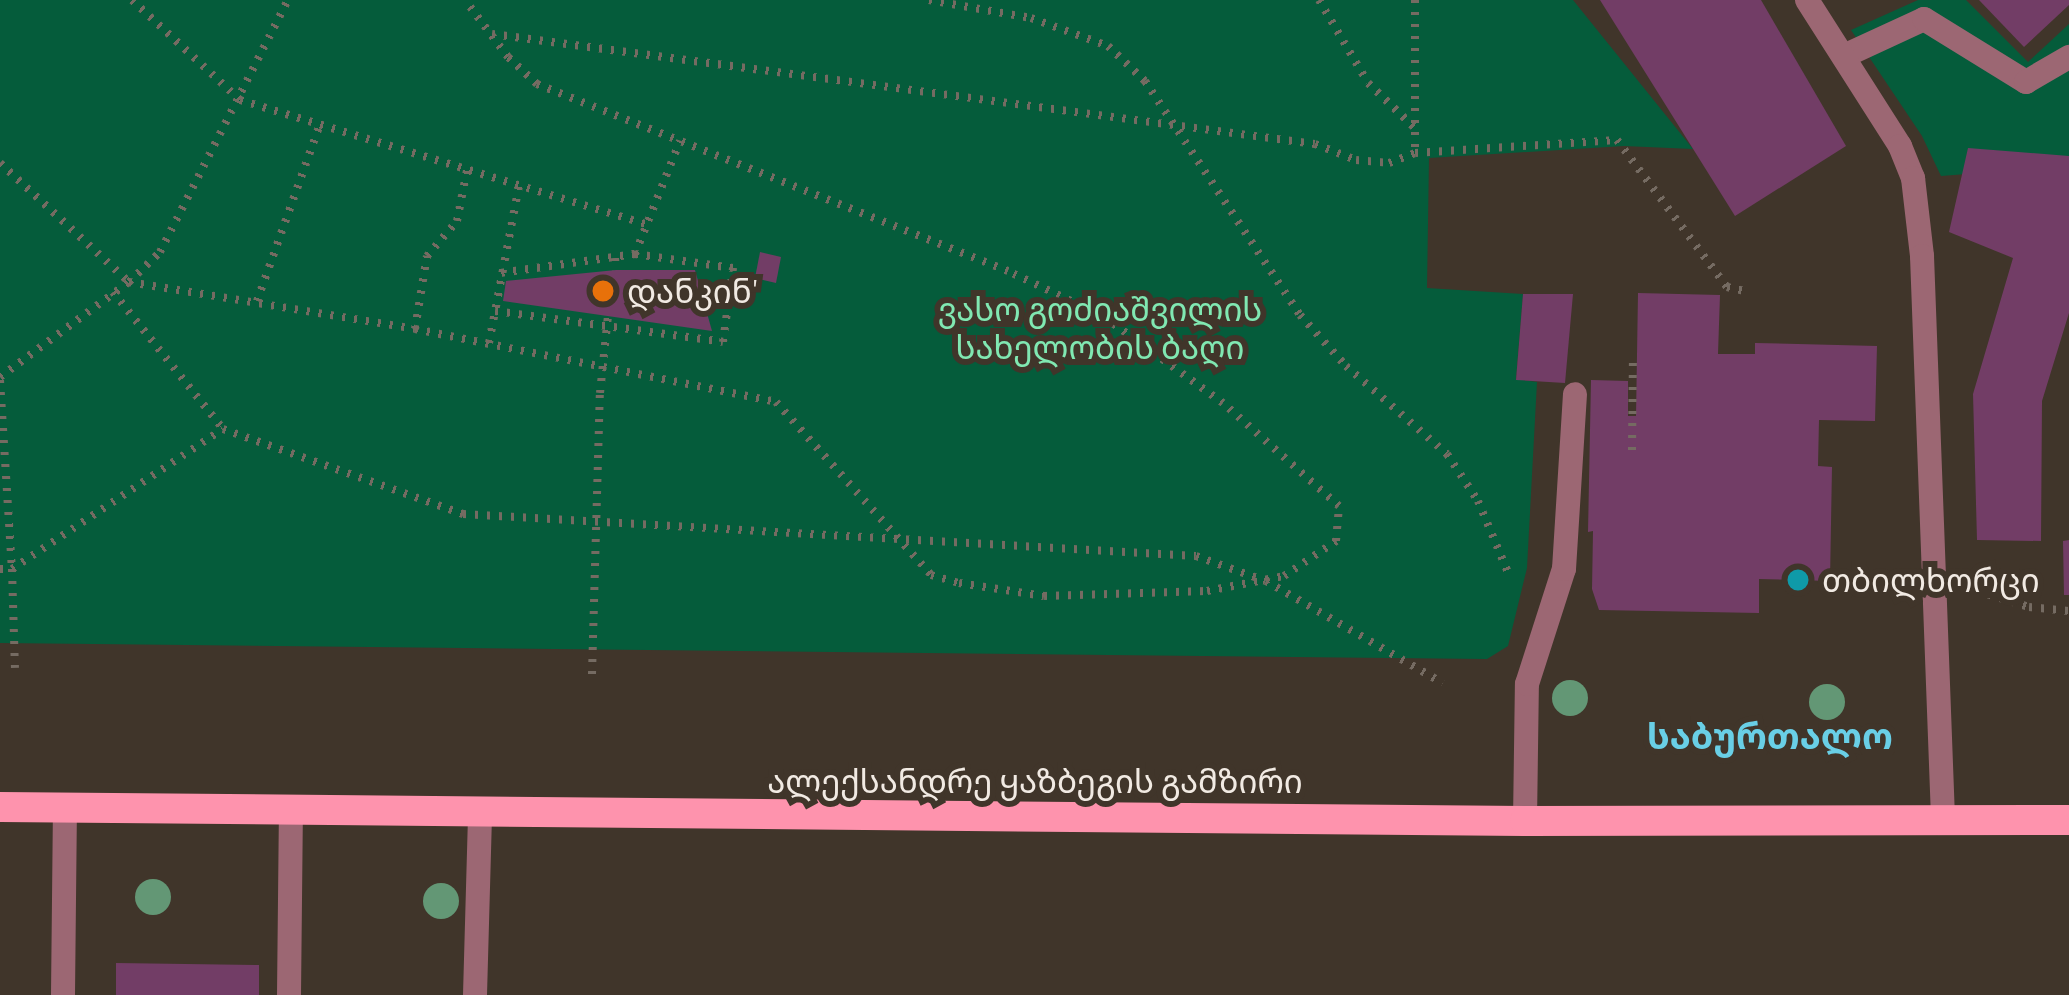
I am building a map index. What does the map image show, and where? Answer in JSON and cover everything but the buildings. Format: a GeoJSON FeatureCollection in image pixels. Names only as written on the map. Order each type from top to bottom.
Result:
{"type":"FeatureCollection","features":[{"type":"Feature","properties":{"kind":"main road","name":"ალექსანდრე ყაზბეგის გამზირი"},"geometry":{"type":"LineString","coordinates":[[0,807],[1526,821],[2069,820]]}},
{"type":"Feature","properties":{"kind":"street"},"geometry":{"type":"LineString","coordinates":[[1807,0],[1900,146],[1913,178],[1922,256],[1943,819]]}},
{"type":"Feature","properties":{"kind":"street"},"geometry":{"type":"LineString","coordinates":[[1844,56],[1924,19],[2026,82],[2069,57]]}},
{"type":"Feature","properties":{"kind":"street"},"geometry":{"type":"LineString","coordinates":[[1526,821],[1527,684],[1564,568],[1575,394]]}},
{"type":"Feature","properties":{"kind":"street"},"geometry":{"type":"LineString","coordinates":[[63,995],[65,808]]}},
{"type":"Feature","properties":{"kind":"street"},"geometry":{"type":"LineString","coordinates":[[289,995],[291,809]]}},
{"type":"Feature","properties":{"kind":"street"},"geometry":{"type":"LineString","coordinates":[[475,995],[480,813]]}},
{"type":"Feature","properties":{"kind":"path"},"geometry":{"type":"LineString","coordinates":[[132,0],[240,100],[645,224]]}},
{"type":"Feature","properties":{"kind":"path"},"geometry":{"type":"LineString","coordinates":[[15,668],[0,378],[129,282],[160,252],[288,0]]}},
{"type":"Feature","properties":{"kind":"path"},"geometry":{"type":"LineString","coordinates":[[0,163],[129,282],[416,329],[776,402],[931,574],[1044,596],[1207,591],[1266,581],[1298,568],[1336,541],[1339,506],[1162,357],[1103,316],[1008,271],[537,84],[465,0]]}},
{"type":"Feature","properties":{"kind":"path"},"geometry":{"type":"LineString","coordinates":[[929,0],[1031,18],[1108,46],[1145,81],[1169,124],[1197,157],[1300,315],[1346,366],[1447,454],[1478,501],[1512,580]]}},
{"type":"Feature","properties":{"kind":"path"},"geometry":{"type":"LineString","coordinates":[[1319,0],[1368,83],[1414,128]]}},
{"type":"Feature","properties":{"kind":"path"},"geometry":{"type":"LineString","coordinates":[[1415,0],[1415,152]]}},
{"type":"Feature","properties":{"kind":"path"},"geometry":{"type":"LineString","coordinates":[[490,34],[1315,144],[1356,160],[1389,163],[1415,152],[1617,140],[1727,287],[1749,292]]}},
{"type":"Feature","properties":{"kind":"path"},"geometry":{"type":"LineString","coordinates":[[257,301],[320,124]]}},
{"type":"Feature","properties":{"kind":"path"},"geometry":{"type":"LineString","coordinates":[[635,254],[680,141]]}},
{"type":"Feature","properties":{"kind":"path"},"geometry":{"type":"LineString","coordinates":[[416,329],[428,256],[457,221],[467,170]]}},
{"type":"Feature","properties":{"kind":"path"},"geometry":{"type":"LineString","coordinates":[[489,343],[519,186]]}},
{"type":"Feature","properties":{"kind":"path"},"geometry":{"type":"LineString","coordinates":[[495,311],[607,321],[723,342],[733,268],[635,254],[500,273]]}},
{"type":"Feature","properties":{"kind":"path"},"geometry":{"type":"LineString","coordinates":[[615,258],[616,270]]}},
{"type":"Feature","properties":{"kind":"path"},"geometry":{"type":"LineString","coordinates":[[113,292],[223,429],[463,514],[1196,556],[1266,581],[1443,683]]}},
{"type":"Feature","properties":{"kind":"path"},"geometry":{"type":"LineString","coordinates":[[592,674],[594,525],[607,321]]}},
{"type":"Feature","properties":{"kind":"path"},"geometry":{"type":"LineString","coordinates":[[1632,450],[1633,358]]}},
{"type":"Feature","properties":{"kind":"path"},"geometry":{"type":"LineString","coordinates":[[0,569],[12,569],[223,429]]}},
{"type":"Feature","properties":{"kind":"path"},"geometry":{"type":"LineString","coordinates":[[1934,567],[1981,592],[2029,607],[2069,611]]}},
{"type":"Feature","properties":{"kind":"green space","name":"ვასო გოძიაშვილის სახელობის ბაღი"},"geometry":{"type":"Polygon","coordinates":[[[0,0],[1573,0],[1693,149],[1624,146],[1429,158],[1427,288],[1523,294],[1516,379],[1537,382],[1527,568],[1508,646],[1487,659],[0,643],[0,0]]]}},
{"type":"Feature","properties":{"kind":"green space"},"geometry":{"type":"Polygon","coordinates":[[[1918,0],[1966,0],[2028,62],[2069,24],[2069,166],[1941,176],[1922,136],[1851,30],[1918,0]]]}},
{"type":"Feature","properties":{"kind":"place","name":"დანკინ'"},"geometry":{"type":"Point","coordinates":[603,291]}},
{"type":"Feature","properties":{"kind":"place","name":"თბილხორცი"},"geometry":{"type":"Point","coordinates":[1798,580]}},
{"type":"Feature","properties":{"kind":"district","name":"საბურთალო"},"geometry":{"type":"Point","coordinates":[1770,736]}}]}
